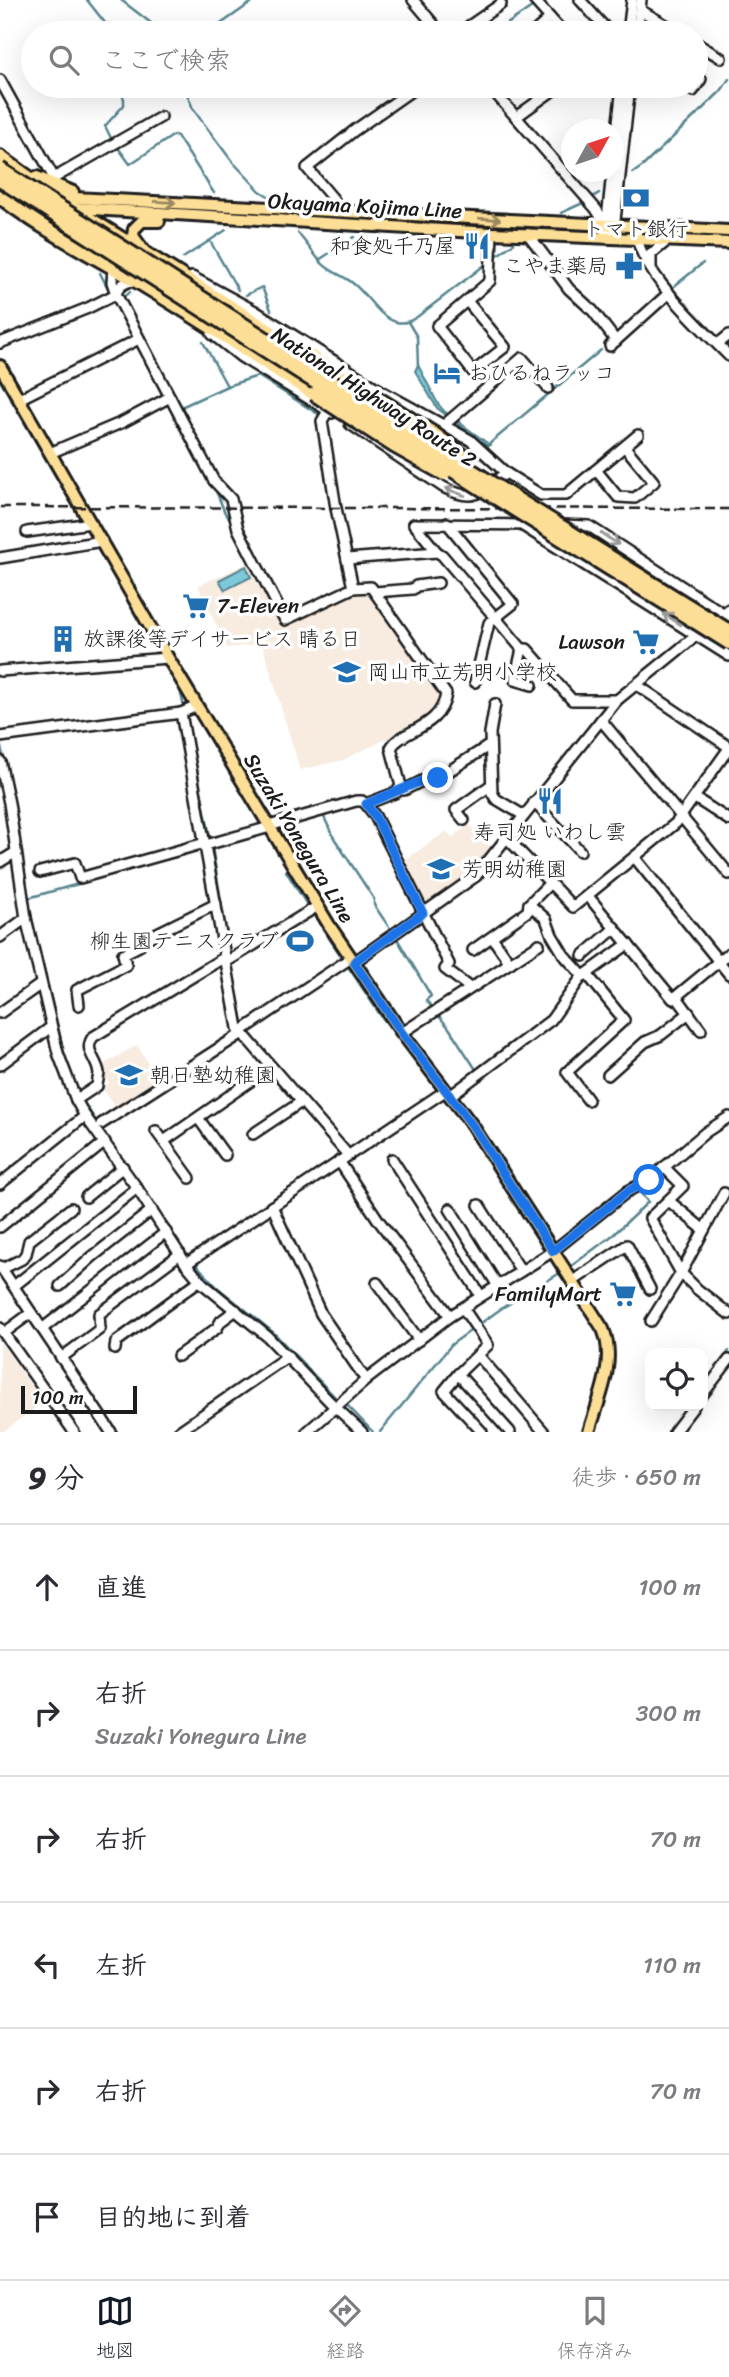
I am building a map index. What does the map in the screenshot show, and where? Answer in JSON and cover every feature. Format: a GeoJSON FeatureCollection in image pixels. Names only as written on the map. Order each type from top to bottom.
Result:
{"type":"FeatureCollection","features":[{"type":"Feature","properties":{"kind":"highway"},"geometry":{"type":"LineString","coordinates":[[0,161],[53,186],[70,204],[433,433],[480,468],[504,491]]}},
{"type":"Feature","properties":{"kind":"highway"},"geometry":{"type":"LineString","coordinates":[[0,161],[15,178],[3,195],[91,257],[202,322],[394,446],[440,472],[477,486]]}},
{"type":"Feature","properties":{"kind":"highway","name":"National Highway Route 2"},"geometry":{"type":"LineString","coordinates":[[0,161],[504,491],[729,631]]}},
{"type":"Feature","properties":{"kind":"highway","name":"National Highway Route 2"},"geometry":{"type":"LineString","coordinates":[[0,180],[477,486],[729,643]]}},
{"type":"Feature","properties":{"kind":"highway"},"geometry":{"type":"LineString","coordinates":[[70,204],[63,218],[67,231],[113,268]]}},
{"type":"Feature","properties":{"kind":"main road"},"geometry":{"type":"LineString","coordinates":[[3,195],[53,186],[96,198]]}},
{"type":"Feature","properties":{"kind":"main road","name":"Okayama Kojima Line"},"geometry":{"type":"LineString","coordinates":[[3,195],[182,215],[492,233],[729,243]]}},
{"type":"Feature","properties":{"kind":"main road","name":"Okayama Kojima Line"},"geometry":{"type":"LineString","coordinates":[[70,204],[96,198],[729,231]]}},
{"type":"Feature","properties":{"kind":"main road"},"geometry":{"type":"LineString","coordinates":[[147,254],[134,236],[138,224],[142,221],[162,221],[182,215]]}},
{"type":"Feature","properties":{"kind":"main road","name":"Suzaki Yonegura Line"},"geometry":{"type":"LineString","coordinates":[[0,366],[86,523],[168,658],[187,711],[270,827],[313,909],[472,1125],[608,1340],[608,1363],[589,1432]]}},
{"type":"Feature","properties":{"kind":"street"},"geometry":{"type":"LineString","coordinates":[[412,0],[430,21]]}},
{"type":"Feature","properties":{"kind":"street"},"geometry":{"type":"LineString","coordinates":[[580,0],[599,21]]}},
{"type":"Feature","properties":{"kind":"street"},"geometry":{"type":"LineString","coordinates":[[629,21],[632,0]]}},
{"type":"Feature","properties":{"kind":"street"},"geometry":{"type":"LineString","coordinates":[[640,3],[650,0]]}},
{"type":"Feature","properties":{"kind":"street"},"geometry":{"type":"LineString","coordinates":[[536,2],[553,21]]}},
{"type":"Feature","properties":{"kind":"street"},"geometry":{"type":"LineString","coordinates":[[638,21],[640,3]]}},
{"type":"Feature","properties":{"kind":"street"},"geometry":{"type":"LineString","coordinates":[[640,3],[664,21]]}},
{"type":"Feature","properties":{"kind":"street"},"geometry":{"type":"LineString","coordinates":[[476,21],[501,4]]}},
{"type":"Feature","properties":{"kind":"street"},"geometry":{"type":"LineString","coordinates":[[547,21],[550,18]]}},
{"type":"Feature","properties":{"kind":"street"},"geometry":{"type":"LineString","coordinates":[[708,50],[721,58]]}},
{"type":"Feature","properties":{"kind":"street"},"geometry":{"type":"LineString","coordinates":[[0,80],[53,186],[115,142],[161,117]]}},
{"type":"Feature","properties":{"kind":"street"},"geometry":{"type":"LineString","coordinates":[[332,211],[334,200],[307,168],[401,98]]}},
{"type":"Feature","properties":{"kind":"street"},"geometry":{"type":"LineString","coordinates":[[499,98],[610,225]]}},
{"type":"Feature","properties":{"kind":"street"},"geometry":{"type":"LineString","coordinates":[[516,117],[542,98]]}},
{"type":"Feature","properties":{"kind":"street"},"geometry":{"type":"LineString","coordinates":[[618,119],[621,98]]}},
{"type":"Feature","properties":{"kind":"street"},"geometry":{"type":"LineString","coordinates":[[610,225],[628,98]]}},
{"type":"Feature","properties":{"kind":"street"},"geometry":{"type":"LineString","coordinates":[[609,238],[612,182]]}},
{"type":"Feature","properties":{"kind":"street"},"geometry":{"type":"LineString","coordinates":[[636,226],[635,238],[652,270],[669,293],[729,356]]}},
{"type":"Feature","properties":{"kind":"street"},"geometry":{"type":"LineString","coordinates":[[467,301],[505,347],[473,372],[437,326],[490,281],[492,233]]}},
{"type":"Feature","properties":{"kind":"street"},"geometry":{"type":"LineString","coordinates":[[528,234],[569,289],[593,312],[613,343],[669,293]]}},
{"type":"Feature","properties":{"kind":"street"},"geometry":{"type":"LineString","coordinates":[[652,270],[651,254],[668,240]]}},
{"type":"Feature","properties":{"kind":"street"},"geometry":{"type":"LineString","coordinates":[[165,264],[255,311],[383,391],[449,421],[506,473],[541,495],[566,495],[638,435]]}},
{"type":"Feature","properties":{"kind":"street"},"geometry":{"type":"LineString","coordinates":[[40,872],[75,863],[80,878],[208,845],[356,801],[365,803],[397,792],[401,786],[391,748],[394,743],[418,730],[443,709],[446,698],[371,587],[353,588],[285,620],[238,529],[230,499],[214,481],[136,340],[116,297],[112,282],[113,268]]}},
{"type":"Feature","properties":{"kind":"street"},"geometry":{"type":"LineString","coordinates":[[0,343],[116,297],[120,286],[134,281]]}},
{"type":"Feature","properties":{"kind":"street"},"geometry":{"type":"LineString","coordinates":[[202,322],[210,333],[241,357],[460,496],[473,496],[506,473]]}},
{"type":"Feature","properties":{"kind":"street"},"geometry":{"type":"LineString","coordinates":[[718,344],[729,335]]}},
{"type":"Feature","properties":{"kind":"street"},"geometry":{"type":"LineString","coordinates":[[19,399],[136,340]]}},
{"type":"Feature","properties":{"kind":"street"},"geometry":{"type":"LineString","coordinates":[[449,421],[522,358],[548,388]]}},
{"type":"Feature","properties":{"kind":"street"},"geometry":{"type":"LineString","coordinates":[[358,430],[383,391]]}},
{"type":"Feature","properties":{"kind":"street"},"geometry":{"type":"LineString","coordinates":[[50,453],[168,399]]}},
{"type":"Feature","properties":{"kind":"street"},"geometry":{"type":"LineString","coordinates":[[328,411],[322,421],[353,588]]}},
{"type":"Feature","properties":{"kind":"street"},"geometry":{"type":"LineString","coordinates":[[596,470],[618,497],[635,498],[654,482],[625,447]]}},
{"type":"Feature","properties":{"kind":"street"},"geometry":{"type":"LineString","coordinates":[[27,533],[86,523]]}},
{"type":"Feature","properties":{"kind":"street"},"geometry":{"type":"LineString","coordinates":[[447,523],[513,604],[489,623],[475,682]]}},
{"type":"Feature","properties":{"kind":"street"},"geometry":{"type":"LineString","coordinates":[[101,1124],[476,876],[617,700],[696,634],[727,613],[589,526],[414,524],[522,649],[527,649],[572,700],[617,700]]}},
{"type":"Feature","properties":{"kind":"street"},"geometry":{"type":"LineString","coordinates":[[521,525],[729,656]]}},
{"type":"Feature","properties":{"kind":"street"},"geometry":{"type":"LineString","coordinates":[[0,558],[97,542]]}},
{"type":"Feature","properties":{"kind":"street"},"geometry":{"type":"LineString","coordinates":[[347,559],[437,552]]}},
{"type":"Feature","properties":{"kind":"street"},"geometry":{"type":"LineString","coordinates":[[374,592],[413,589],[416,586],[438,583]]}},
{"type":"Feature","properties":{"kind":"street"},"geometry":{"type":"LineString","coordinates":[[522,649],[515,680],[531,685]]}},
{"type":"Feature","properties":{"kind":"street"},"geometry":{"type":"LineString","coordinates":[[0,671],[168,658]]}},
{"type":"Feature","properties":{"kind":"street"},"geometry":{"type":"LineString","coordinates":[[506,837],[573,907],[676,823],[729,747],[637,685]]}},
{"type":"Feature","properties":{"kind":"street"},"geometry":{"type":"LineString","coordinates":[[495,704],[490,745],[492,793],[496,799],[523,815]]}},
{"type":"Feature","properties":{"kind":"street"},"geometry":{"type":"LineString","coordinates":[[0,737],[187,711],[237,1028],[243,1031],[301,1102],[343,1158],[379,1221],[450,1317]]}},
{"type":"Feature","properties":{"kind":"street"},"geometry":{"type":"LineString","coordinates":[[601,720],[729,874]]}},
{"type":"Feature","properties":{"kind":"street"},"geometry":{"type":"LineString","coordinates":[[399,789],[404,790],[424,780],[438,778],[490,745]]}},
{"type":"Feature","properties":{"kind":"street"},"geometry":{"type":"LineString","coordinates":[[0,761],[26,918],[51,1027],[58,1053],[85,1116],[123,1167],[180,1254],[190,1261],[200,1280],[288,1356],[362,1432]]}},
{"type":"Feature","properties":{"kind":"street"},"geometry":{"type":"LineString","coordinates":[[464,820],[456,810],[491,785]]}},
{"type":"Feature","properties":{"kind":"street"},"geometry":{"type":"LineString","coordinates":[[695,797],[729,820]]}},
{"type":"Feature","properties":{"kind":"street"},"geometry":{"type":"LineString","coordinates":[[534,802],[580,851]]}},
{"type":"Feature","properties":{"kind":"street"},"geometry":{"type":"LineString","coordinates":[[365,803],[375,816],[449,964],[445,969],[470,988]]}},
{"type":"Feature","properties":{"kind":"street"},"geometry":{"type":"LineString","coordinates":[[0,862],[16,852]]}},
{"type":"Feature","properties":{"kind":"street"},"geometry":{"type":"LineString","coordinates":[[635,858],[729,974]]}},
{"type":"Feature","properties":{"kind":"street"},"geometry":{"type":"LineString","coordinates":[[473,950],[528,911],[529,904],[550,884]]}},
{"type":"Feature","properties":{"kind":"street"},"geometry":{"type":"LineString","coordinates":[[588,896],[673,999],[729,953]]}},
{"type":"Feature","properties":{"kind":"street"},"geometry":{"type":"LineString","coordinates":[[79,1006],[77,990],[126,965],[124,954],[139,946],[141,941],[216,904]]}},
{"type":"Feature","properties":{"kind":"street"},"geometry":{"type":"LineString","coordinates":[[529,904],[546,919],[564,955],[624,1020],[567,1072],[588,1100]]}},
{"type":"Feature","properties":{"kind":"street"},"geometry":{"type":"LineString","coordinates":[[79,1098],[97,1086],[99,1073],[89,1049],[89,1041],[93,1037],[313,909]]}},
{"type":"Feature","properties":{"kind":"street"},"geometry":{"type":"LineString","coordinates":[[0,937],[26,918]]}},
{"type":"Feature","properties":{"kind":"street"},"geometry":{"type":"LineString","coordinates":[[583,956],[615,928]]}},
{"type":"Feature","properties":{"kind":"street"},"geometry":{"type":"LineString","coordinates":[[492,937],[510,963]]}},
{"type":"Feature","properties":{"kind":"street"},"geometry":{"type":"LineString","coordinates":[[402,1033],[539,944]]}},
{"type":"Feature","properties":{"kind":"street"},"geometry":{"type":"LineString","coordinates":[[190,1261],[343,1158],[448,1093],[551,1020],[585,975],[628,944]]}},
{"type":"Feature","properties":{"kind":"street"},"geometry":{"type":"LineString","coordinates":[[0,1013],[41,984]]}},
{"type":"Feature","properties":{"kind":"street"},"geometry":{"type":"LineString","coordinates":[[676,996],[701,1030]]}},
{"type":"Feature","properties":{"kind":"street"},"geometry":{"type":"LineString","coordinates":[[608,1075],[645,1042],[661,1035],[689,1013]]}},
{"type":"Feature","properties":{"kind":"street"},"geometry":{"type":"LineString","coordinates":[[0,1065],[51,1027]]}},
{"type":"Feature","properties":{"kind":"street"},"geometry":{"type":"LineString","coordinates":[[164,1141],[271,1068]]}},
{"type":"Feature","properties":{"kind":"street"},"geometry":{"type":"LineString","coordinates":[[253,1134],[301,1102]]}},
{"type":"Feature","properties":{"kind":"street"},"geometry":{"type":"LineString","coordinates":[[0,1184],[85,1116]]}},
{"type":"Feature","properties":{"kind":"street"},"geometry":{"type":"LineString","coordinates":[[307,1432],[366,1380],[419,1340],[481,1296],[553,1251],[628,1191],[649,1180],[706,1132],[729,1117]]}},
{"type":"Feature","properties":{"kind":"street"},"geometry":{"type":"LineString","coordinates":[[198,1118],[225,1155]]}},
{"type":"Feature","properties":{"kind":"street"},"geometry":{"type":"LineString","coordinates":[[156,1131],[190,1178]]}},
{"type":"Feature","properties":{"kind":"street"},"geometry":{"type":"LineString","coordinates":[[0,1227],[105,1142]]}},
{"type":"Feature","properties":{"kind":"street"},"geometry":{"type":"LineString","coordinates":[[392,1159],[481,1296]]}},
{"type":"Feature","properties":{"kind":"street"},"geometry":{"type":"LineString","coordinates":[[86,1197],[123,1167]]}},
{"type":"Feature","properties":{"kind":"street"},"geometry":{"type":"LineString","coordinates":[[664,1167],[682,1186],[650,1219],[681,1273],[729,1314]]}},
{"type":"Feature","properties":{"kind":"street"},"geometry":{"type":"LineString","coordinates":[[14,1286],[137,1188]]}},
{"type":"Feature","properties":{"kind":"street"},"geometry":{"type":"LineString","coordinates":[[651,1321],[681,1273],[724,1193]]}},
{"type":"Feature","properties":{"kind":"street"},"geometry":{"type":"LineString","coordinates":[[669,1200],[704,1230]]}},
{"type":"Feature","properties":{"kind":"street"},"geometry":{"type":"LineString","coordinates":[[479,1205],[521,1271]]}},
{"type":"Feature","properties":{"kind":"street"},"geometry":{"type":"LineString","coordinates":[[272,1206],[321,1314],[366,1380]]}},
{"type":"Feature","properties":{"kind":"street"},"geometry":{"type":"LineString","coordinates":[[71,1208],[29,1241],[22,1259],[1,1267],[111,1432]]}},
{"type":"Feature","properties":{"kind":"street"},"geometry":{"type":"LineString","coordinates":[[450,1209],[498,1286]]}},
{"type":"Feature","properties":{"kind":"street"},"geometry":{"type":"LineString","coordinates":[[60,1286],[152,1210]]}},
{"type":"Feature","properties":{"kind":"street"},"geometry":{"type":"LineString","coordinates":[[42,1329],[166,1232]]}},
{"type":"Feature","properties":{"kind":"street"},"geometry":{"type":"LineString","coordinates":[[573,1281],[627,1245],[650,1289]]}},
{"type":"Feature","properties":{"kind":"street"},"geometry":{"type":"LineString","coordinates":[[61,1358],[100,1329],[99,1314],[180,1254]]}},
{"type":"Feature","properties":{"kind":"street"},"geometry":{"type":"LineString","coordinates":[[115,1349],[116,1342],[200,1280]]}},
{"type":"Feature","properties":{"kind":"street"},"geometry":{"type":"LineString","coordinates":[[377,1283],[419,1340]]}},
{"type":"Feature","properties":{"kind":"street"},"geometry":{"type":"LineString","coordinates":[[463,1308],[488,1345],[444,1391],[482,1432]]}},
{"type":"Feature","properties":{"kind":"street"},"geometry":{"type":"LineString","coordinates":[[178,1356],[217,1328],[221,1321],[236,1310]]}},
{"type":"Feature","properties":{"kind":"street"},"geometry":{"type":"LineString","coordinates":[[32,1313],[2,1331],[74,1432]]}},
{"type":"Feature","properties":{"kind":"street"},"geometry":{"type":"LineString","coordinates":[[478,1355],[544,1432]]}},
{"type":"Feature","properties":{"kind":"street"},"geometry":{"type":"LineString","coordinates":[[178,1432],[288,1356]]}},
{"type":"Feature","properties":{"kind":"street"},"geometry":{"type":"LineString","coordinates":[[708,1388],[728,1364]]}},
{"type":"Feature","properties":{"kind":"street"},"geometry":{"type":"LineString","coordinates":[[458,1374],[510,1432]]}},
{"type":"Feature","properties":{"kind":"street"},"geometry":{"type":"LineString","coordinates":[[674,1432],[690,1411]]}},
{"type":"Feature","properties":{"kind":"shaded area","name":"岡山市立芳明小学校"},"geometry":{"type":"Polygon","coordinates":[[[250,562],[283,627],[356,593],[370,593],[439,696],[440,703],[415,725],[343,760],[300,770],[263,647],[261,644],[227,648],[198,586],[250,562]]]}},
{"type":"Feature","properties":{"kind":"shaded area","name":"芳明幼稚園"},"geometry":{"type":"Polygon","coordinates":[[[469,824],[492,849],[468,876],[425,906],[403,861],[447,831],[452,838],[469,824]]]}},
{"type":"Feature","properties":{"kind":"shaded area","name":"朝日塾幼稚園"},"geometry":{"type":"Polygon","coordinates":[[[137,1045],[160,1082],[115,1108],[102,1087],[109,1083],[99,1067],[137,1045]]]}},
{"type":"Feature","properties":{"kind":"shaded area"},"geometry":{"type":"Polygon","coordinates":[[[0,1342],[43,1402],[3,1432],[0,1432],[0,1342]]]}},
{"type":"Feature","properties":{"kind":"water"},"geometry":{"type":"Polygon","coordinates":[[[418,365],[438,404],[490,445],[488,447],[437,408],[415,371],[418,365]]]}},
{"type":"Feature","properties":{"kind":"water"},"geometry":{"type":"Polygon","coordinates":[[[246,566],[251,577],[225,590],[219,580],[246,566]]]}},
{"type":"Feature","properties":{"kind":"waterway"},"geometry":{"type":"LineString","coordinates":[[87,0],[104,21]]}},
{"type":"Feature","properties":{"kind":"waterway"},"geometry":{"type":"LineString","coordinates":[[121,0],[148,21]]}},
{"type":"Feature","properties":{"kind":"waterway"},"geometry":{"type":"LineString","coordinates":[[225,21],[255,0]]}},
{"type":"Feature","properties":{"kind":"waterway"},"geometry":{"type":"LineString","coordinates":[[511,21],[542,0]]}},
{"type":"Feature","properties":{"kind":"waterway"},"geometry":{"type":"LineString","coordinates":[[633,173],[721,91],[729,79]]}},
{"type":"Feature","properties":{"kind":"waterway"},"geometry":{"type":"LineString","coordinates":[[124,98],[124,105],[105,126],[130,164],[174,135],[177,136],[214,193]]}},
{"type":"Feature","properties":{"kind":"waterway"},"geometry":{"type":"LineString","coordinates":[[189,98],[193,109],[231,160],[260,191],[270,197]]}},
{"type":"Feature","properties":{"kind":"waterway"},"geometry":{"type":"LineString","coordinates":[[38,158],[47,174]]}},
{"type":"Feature","properties":{"kind":"waterway"},"geometry":{"type":"LineString","coordinates":[[561,213],[599,193]]}},
{"type":"Feature","properties":{"kind":"waterway"},"geometry":{"type":"LineString","coordinates":[[183,258],[226,230]]}},
{"type":"Feature","properties":{"kind":"waterway"},"geometry":{"type":"LineString","coordinates":[[298,233],[319,260],[354,237]]}},
{"type":"Feature","properties":{"kind":"waterway"},"geometry":{"type":"LineString","coordinates":[[210,241],[238,290]]}},
{"type":"Feature","properties":{"kind":"waterway"},"geometry":{"type":"LineString","coordinates":[[495,257],[514,243]]}},
{"type":"Feature","properties":{"kind":"waterway"},"geometry":{"type":"LineString","coordinates":[[319,260],[355,285],[384,316],[402,323],[417,317],[486,264]]}},
{"type":"Feature","properties":{"kind":"waterway"},"geometry":{"type":"LineString","coordinates":[[672,288],[703,263]]}},
{"type":"Feature","properties":{"kind":"waterway"},"geometry":{"type":"LineString","coordinates":[[100,273],[134,339]]}},
{"type":"Feature","properties":{"kind":"waterway"},"geometry":{"type":"LineString","coordinates":[[246,295],[262,287],[271,310]]}},
{"type":"Feature","properties":{"kind":"waterway"},"geometry":{"type":"LineString","coordinates":[[121,298],[130,292]]}},
{"type":"Feature","properties":{"kind":"waterway"},"geometry":{"type":"LineString","coordinates":[[408,322],[417,337],[418,367]]}},
{"type":"Feature","properties":{"kind":"waterway"},"geometry":{"type":"LineString","coordinates":[[203,342],[227,386],[258,376],[318,414]]}},
{"type":"Feature","properties":{"kind":"waterway"},"geometry":{"type":"LineString","coordinates":[[137,345],[156,379]]}},
{"type":"Feature","properties":{"kind":"waterway"},"geometry":{"type":"LineString","coordinates":[[488,445],[601,350]]}},
{"type":"Feature","properties":{"kind":"waterway"},"geometry":{"type":"LineString","coordinates":[[0,380],[70,501]]}},
{"type":"Feature","properties":{"kind":"waterway"},"geometry":{"type":"LineString","coordinates":[[179,408],[227,386]]}},
{"type":"Feature","properties":{"kind":"waterway"},"geometry":{"type":"LineString","coordinates":[[214,486],[225,513],[231,520]]}},
{"type":"Feature","properties":{"kind":"waterway"},"geometry":{"type":"LineString","coordinates":[[84,525],[142,625]]}},
{"type":"Feature","properties":{"kind":"waterway"},"geometry":{"type":"LineString","coordinates":[[646,686],[729,740]]}},
{"type":"Feature","properties":{"kind":"waterway"},"geometry":{"type":"LineString","coordinates":[[180,690],[184,707]]}},
{"type":"Feature","properties":{"kind":"waterway"},"geometry":{"type":"LineString","coordinates":[[186,714],[230,955]]}},
{"type":"Feature","properties":{"kind":"waterway"},"geometry":{"type":"LineString","coordinates":[[0,744],[5,762]]}},
{"type":"Feature","properties":{"kind":"waterway"},"geometry":{"type":"LineString","coordinates":[[4,766],[9,784]]}},
{"type":"Feature","properties":{"kind":"waterway"},"geometry":{"type":"LineString","coordinates":[[323,815],[334,838],[391,930]]}},
{"type":"Feature","properties":{"kind":"waterway"},"geometry":{"type":"LineString","coordinates":[[276,829],[305,820]]}},
{"type":"Feature","properties":{"kind":"waterway"},"geometry":{"type":"LineString","coordinates":[[277,828],[294,857]]}},
{"type":"Feature","properties":{"kind":"waterway"},"geometry":{"type":"LineString","coordinates":[[28,898],[204,849]]}},
{"type":"Feature","properties":{"kind":"waterway"},"geometry":{"type":"LineString","coordinates":[[287,869],[309,908]]}},
{"type":"Feature","properties":{"kind":"waterway"},"geometry":{"type":"LineString","coordinates":[[27,898],[65,1056],[79,1094]]}},
{"type":"Feature","properties":{"kind":"waterway"},"geometry":{"type":"LineString","coordinates":[[313,914],[381,1016],[438,1091]]}},
{"type":"Feature","properties":{"kind":"waterway"},"geometry":{"type":"LineString","coordinates":[[396,937],[431,996],[426,1000],[433,1009]]}},
{"type":"Feature","properties":{"kind":"waterway"},"geometry":{"type":"LineString","coordinates":[[231,962],[244,1027]]}},
{"type":"Feature","properties":{"kind":"waterway"},"geometry":{"type":"LineString","coordinates":[[437,1014],[477,1071]]}},
{"type":"Feature","properties":{"kind":"waterway"},"geometry":{"type":"LineString","coordinates":[[287,1077],[349,1149]]}},
{"type":"Feature","properties":{"kind":"waterway"},"geometry":{"type":"LineString","coordinates":[[82,1100],[131,1173]]}},
{"type":"Feature","properties":{"kind":"waterway"},"geometry":{"type":"LineString","coordinates":[[570,1267],[613,1235],[648,1202],[638,1190]]}},
{"type":"Feature","properties":{"kind":"waterway"},"geometry":{"type":"LineString","coordinates":[[174,1237],[188,1259],[213,1286]]}},
{"type":"Feature","properties":{"kind":"waterway"},"geometry":{"type":"LineString","coordinates":[[193,1261],[217,1287],[274,1333],[336,1398],[349,1407],[373,1432]]}},
{"type":"Feature","properties":{"kind":"waterway"},"geometry":{"type":"LineString","coordinates":[[380,1432],[452,1344],[502,1308],[560,1273]]}},
{"type":"Feature","properties":{"kind":"waterway"},"geometry":{"type":"LineString","coordinates":[[708,1379],[729,1351]]}},
{"type":"Feature","properties":{"kind":"waterway"},"geometry":{"type":"LineString","coordinates":[[316,1381],[338,1403]]}},
{"type":"Feature","properties":{"kind":"waterway"},"geometry":{"type":"LineString","coordinates":[[343,1408],[368,1432]]}},
{"type":"Feature","properties":{"kind":"waterway"},"geometry":{"type":"LineString","coordinates":[[668,1432],[684,1411]]}},
{"type":"Feature","properties":{"kind":"railway"},"geometry":{"type":"LineString","coordinates":[[0,507],[729,509]]}},
{"type":"Feature","properties":{"kind":"place","name":"トマト銀行"},"geometry":{"type":"Point","coordinates":[636,198]}},
{"type":"Feature","properties":{"kind":"place","name":"和食処千乃屋"},"geometry":{"type":"Point","coordinates":[477,246]}},
{"type":"Feature","properties":{"kind":"place","name":"こやま薬局"},"geometry":{"type":"Point","coordinates":[629,266]}},
{"type":"Feature","properties":{"kind":"place","name":"おひるねラッコ"},"geometry":{"type":"Point","coordinates":[447,373]}},
{"type":"Feature","properties":{"kind":"place","name":"7-Eleven"},"geometry":{"type":"Point","coordinates":[196,606]}},
{"type":"Feature","properties":{"kind":"place","name":"放課後等デイサービス 晴る日"},"geometry":{"type":"Point","coordinates":[63,639]}},
{"type":"Feature","properties":{"kind":"place","name":"Lawson"},"geometry":{"type":"Point","coordinates":[646,642]}},
{"type":"Feature","properties":{"kind":"place","name":"岡山市立芳明小学校"},"geometry":{"type":"Point","coordinates":[347,672]}},
{"type":"Feature","properties":{"kind":"place","name":"寿司処 いわし雲"},"geometry":{"type":"Point","coordinates":[550,801]}},
{"type":"Feature","properties":{"kind":"place","name":"芳明幼稚園"},"geometry":{"type":"Point","coordinates":[441,869]}},
{"type":"Feature","properties":{"kind":"place","name":"柳生園テニスクラブ"},"geometry":{"type":"Point","coordinates":[300,941]}},
{"type":"Feature","properties":{"kind":"place","name":"朝日塾幼稚園"},"geometry":{"type":"Point","coordinates":[129,1075]}},
{"type":"Feature","properties":{"kind":"place","name":"FamilyMart"},"geometry":{"type":"Point","coordinates":[623,1294]}},
{"type":"Feature","properties":{"kind":"route"},"geometry":{"type":"LineString","coordinates":[[438,778],[424,780],[404,790],[399,789],[366,804],[375,816],[423,913],[354,962],[402,1033],[472,1125],[553,1251],[628,1191],[649,1180]]}}]}
